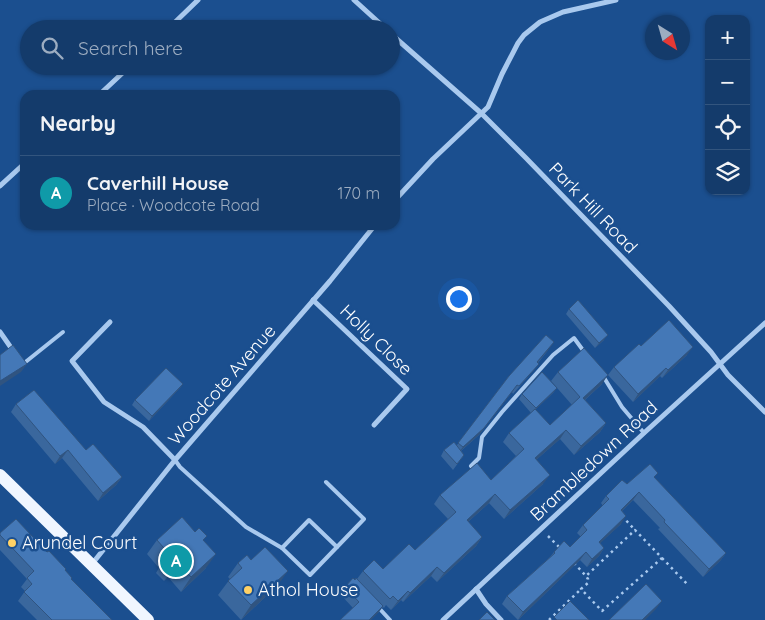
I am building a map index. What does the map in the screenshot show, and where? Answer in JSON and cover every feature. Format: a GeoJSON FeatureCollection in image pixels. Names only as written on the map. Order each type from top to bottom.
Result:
{"type":"FeatureCollection","features":[{"type":"Feature","properties":{"kind":"main road"},"geometry":{"type":"LineString","coordinates":[[0,475],[148,620]]}},
{"type":"Feature","properties":{"kind":"street"},"geometry":{"type":"LineString","coordinates":[[177,20],[198,0]]}},
{"type":"Feature","properties":{"kind":"street"},"geometry":{"type":"LineString","coordinates":[[354,0],[376,20]]}},
{"type":"Feature","properties":{"kind":"street"},"geometry":{"type":"LineString","coordinates":[[400,195],[433,159],[488,107],[518,43],[534,27],[564,12],[616,0]]}},
{"type":"Feature","properties":{"kind":"street","name":"Park Hill Road"},"geometry":{"type":"LineString","coordinates":[[400,42],[481,113],[662,299],[711,352],[728,375],[765,412]]}},
{"type":"Feature","properties":{"kind":"street"},"geometry":{"type":"LineString","coordinates":[[104,90],[120,75]]}},
{"type":"Feature","properties":{"kind":"street"},"geometry":{"type":"LineString","coordinates":[[0,186],[20,168]]}},
{"type":"Feature","properties":{"kind":"street","name":"Woodcote Avenue"},"geometry":{"type":"LineString","coordinates":[[91,564],[175,460],[371,230]]}},
{"type":"Feature","properties":{"kind":"street","name":"Holly Close"},"geometry":{"type":"LineString","coordinates":[[313,300],[407,388],[374,424]]}},
{"type":"Feature","properties":{"kind":"street"},"geometry":{"type":"LineString","coordinates":[[110,322],[72,361],[104,402],[143,427],[175,460]]}},
{"type":"Feature","properties":{"kind":"street","name":"Brambledown Road"},"geometry":{"type":"LineString","coordinates":[[443,620],[765,323]]}},
{"type":"Feature","properties":{"kind":"street"},"geometry":{"type":"LineString","coordinates":[[0,332],[23,364]]}},
{"type":"Feature","properties":{"kind":"street"},"geometry":{"type":"LineString","coordinates":[[476,589],[486,604],[501,620]]}},
{"type":"Feature","properties":{"kind":"lane"},"geometry":{"type":"LineString","coordinates":[[23,364],[63,332]]}},
{"type":"Feature","properties":{"kind":"lane"},"geometry":{"type":"LineString","coordinates":[[471,466],[479,458],[482,437],[553,355],[574,338],[591,361]]}},
{"type":"Feature","properties":{"kind":"lane"},"geometry":{"type":"LineString","coordinates":[[597,368],[622,407],[644,433]]}},
{"type":"Feature","properties":{"kind":"lane"},"geometry":{"type":"LineString","coordinates":[[175,460],[180,467],[246,527],[282,548],[310,575],[364,519],[326,482]]}},
{"type":"Feature","properties":{"kind":"lane"},"geometry":{"type":"LineString","coordinates":[[282,548],[309,520],[337,547]]}},
{"type":"Feature","properties":{"kind":"lane"},"geometry":{"type":"LineString","coordinates":[[376,606],[390,620]]}},
{"type":"Feature","properties":{"kind":"path"},"geometry":{"type":"LineString","coordinates":[[622,516],[688,585]]}},
{"type":"Feature","properties":{"kind":"path"},"geometry":{"type":"LineString","coordinates":[[542,529],[561,549]]}},
{"type":"Feature","properties":{"kind":"path"},"geometry":{"type":"LineString","coordinates":[[586,576],[635,530]]}},
{"type":"Feature","properties":{"kind":"path"},"geometry":{"type":"LineString","coordinates":[[581,589],[602,611],[662,558]]}},
{"type":"Feature","properties":{"kind":"path"},"geometry":{"type":"LineString","coordinates":[[549,620],[588,583],[586,576],[574,562]]}},
{"type":"Feature","properties":{"kind":"building"},"geometry":{"type":"Polygon","coordinates":[[[578,300],[608,335],[599,343],[569,309],[578,300]]]}},
{"type":"Feature","properties":{"kind":"building"},"geometry":{"type":"Polygon","coordinates":[[[669,320],[693,347],[668,370],[666,368],[638,394],[614,367],[639,344],[641,346],[669,320]]]}},
{"type":"Feature","properties":{"kind":"building"},"geometry":{"type":"Polygon","coordinates":[[[546,335],[554,342],[537,362],[539,364],[519,386],[517,385],[484,428],[463,447],[458,443],[509,376],[546,335]]]}},
{"type":"Feature","properties":{"kind":"building"},"geometry":{"type":"Polygon","coordinates":[[[13,345],[27,364],[0,381],[0,355],[13,345]]]}},
{"type":"Feature","properties":{"kind":"building"},"geometry":{"type":"Polygon","coordinates":[[[584,348],[608,375],[583,398],[606,423],[581,446],[566,430],[535,458],[550,475],[510,510],[495,494],[467,520],[482,537],[444,573],[437,567],[410,593],[408,591],[398,601],[393,596],[390,599],[363,571],[374,560],[383,569],[409,544],[415,550],[456,512],[440,495],[477,463],[491,480],[524,449],[509,433],[535,409],[550,425],[580,397],[558,372],[584,348]]]}},
{"type":"Feature","properties":{"kind":"building"},"geometry":{"type":"Polygon","coordinates":[[[166,368],[183,384],[152,416],[135,400],[166,368]]]}},
{"type":"Feature","properties":{"kind":"building"},"geometry":{"type":"Polygon","coordinates":[[[542,372],[557,388],[536,408],[522,394],[542,372]]]}},
{"type":"Feature","properties":{"kind":"building"},"geometry":{"type":"Polygon","coordinates":[[[34,390],[86,450],[93,444],[122,477],[103,493],[68,450],[60,456],[16,404],[34,390]]]}},
{"type":"Feature","properties":{"kind":"building"},"geometry":{"type":"Polygon","coordinates":[[[454,442],[464,455],[457,464],[444,450],[454,442]]]}},
{"type":"Feature","properties":{"kind":"building"},"geometry":{"type":"Polygon","coordinates":[[[650,464],[658,473],[654,477],[726,553],[709,569],[664,522],[665,520],[639,492],[621,510],[626,516],[599,542],[604,548],[592,559],[586,552],[523,612],[507,596],[555,553],[564,541],[570,547],[587,530],[583,525],[609,499],[606,496],[622,480],[627,484],[650,464]]]}},
{"type":"Feature","properties":{"kind":"building"},"geometry":{"type":"Polygon","coordinates":[[[182,517],[195,532],[199,528],[207,536],[203,540],[216,554],[191,577],[178,563],[174,567],[166,559],[170,555],[157,540],[182,517]]]}},
{"type":"Feature","properties":{"kind":"building"},"geometry":{"type":"Polygon","coordinates":[[[16,519],[47,552],[49,551],[66,569],[71,579],[112,620],[52,620],[24,592],[32,584],[27,578],[34,571],[0,535],[16,519]]]}},
{"type":"Feature","properties":{"kind":"building"},"geometry":{"type":"Polygon","coordinates":[[[265,547],[288,571],[251,605],[228,581],[242,568],[238,563],[247,555],[251,560],[265,547]]]}},
{"type":"Feature","properties":{"kind":"building"},"geometry":{"type":"Polygon","coordinates":[[[353,578],[355,580],[356,578],[383,606],[369,620],[340,620],[359,602],[345,587],[353,578]]]}},
{"type":"Feature","properties":{"kind":"building"},"geometry":{"type":"Polygon","coordinates":[[[646,584],[662,601],[642,620],[609,620],[646,584]]]}},
{"type":"Feature","properties":{"kind":"building"},"geometry":{"type":"Polygon","coordinates":[[[570,601],[589,620],[557,620],[554,617],[570,601]]]}},
{"type":"Feature","properties":{"kind":"building"},"geometry":{"type":"Polygon","coordinates":[[[487,612],[495,620],[479,620],[487,612]]]}},
{"type":"Feature","properties":{"kind":"place","name":"Arundel Court"},"geometry":{"type":"Point","coordinates":[12,543]}},
{"type":"Feature","properties":{"kind":"place","name":"Caverhill House"},"geometry":{"type":"Point","coordinates":[176,561]}},
{"type":"Feature","properties":{"kind":"place","name":"Athol House"},"geometry":{"type":"Point","coordinates":[248,590]}}]}
